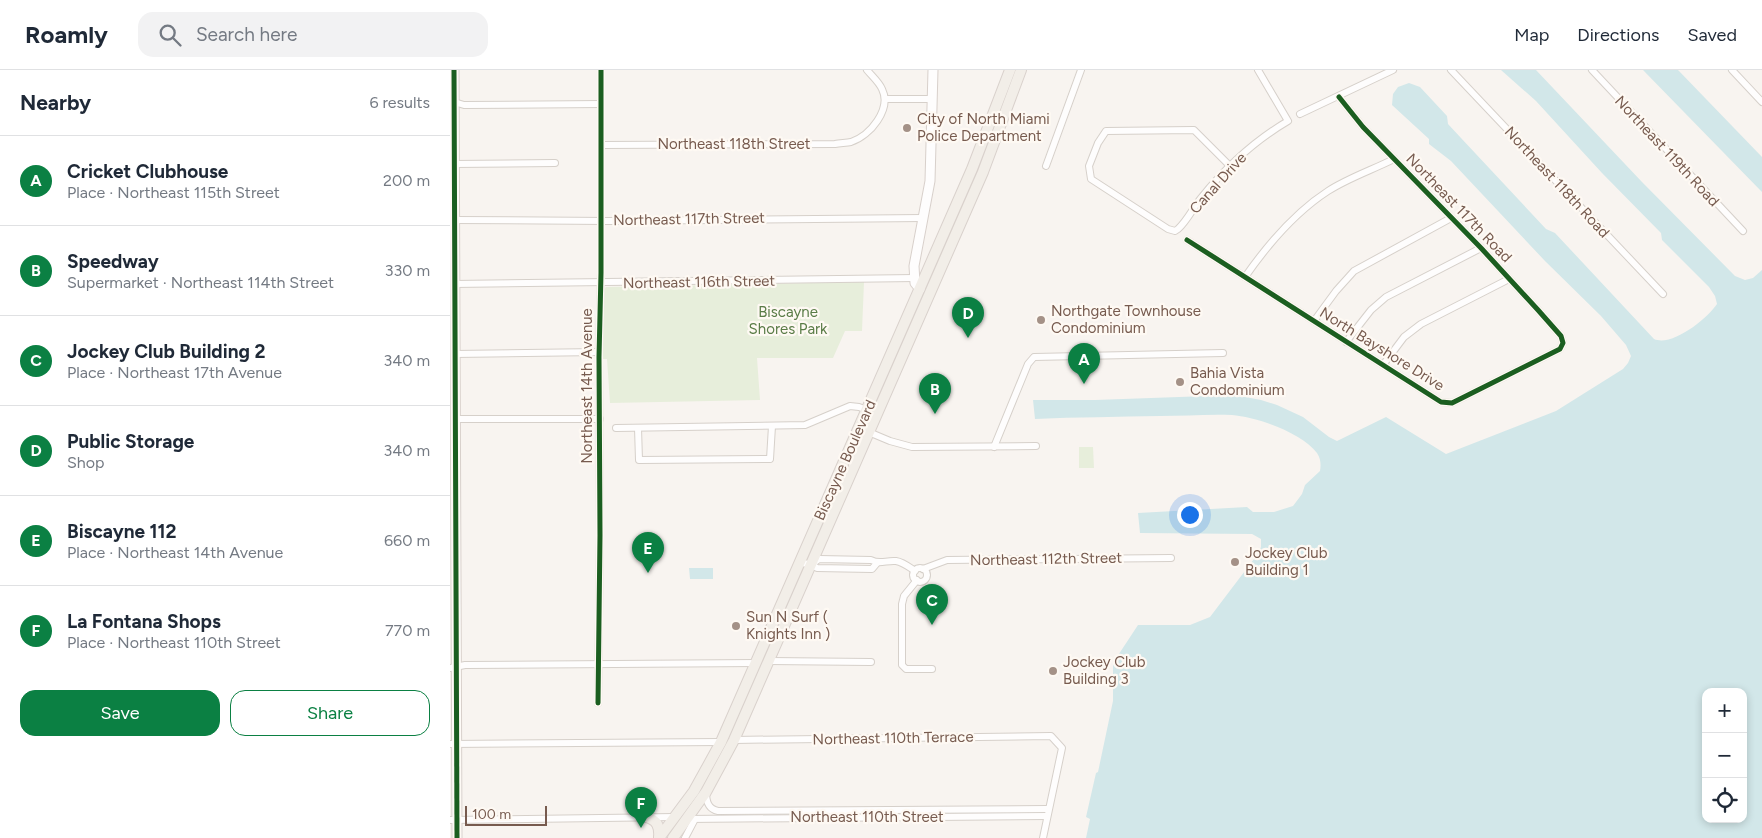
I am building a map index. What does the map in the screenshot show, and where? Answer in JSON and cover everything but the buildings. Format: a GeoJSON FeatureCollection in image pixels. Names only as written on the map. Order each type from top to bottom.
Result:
{"type":"FeatureCollection","features":[{"type":"Feature","properties":{"kind":"main road","name":"Biscayne Boulevard"},"geometry":{"type":"LineString","coordinates":[[673,838],[692,819],[734,740],[812,564],[864,430],[867,410],[978,156],[1010,70]]}},
{"type":"Feature","properties":{"kind":"main road","name":"Biscayne Boulevard"},"geometry":{"type":"LineString","coordinates":[[659,838],[701,780],[721,742],[800,563],[925,305],[983,172],[1021,70]]}},
{"type":"Feature","properties":{"kind":"main road"},"geometry":{"type":"LineString","coordinates":[[920,289],[924,295],[925,305]]}},
{"type":"Feature","properties":{"kind":"main road"},"geometry":{"type":"LineString","coordinates":[[646,818],[653,819],[657,823],[659,838]]}},
{"type":"Feature","properties":{"kind":"street"},"geometry":{"type":"LineString","coordinates":[[454,70],[452,102],[455,420],[453,819],[458,838]]}},
{"type":"Feature","properties":{"kind":"street","name":"Northeast 14th Avenue"},"geometry":{"type":"LineString","coordinates":[[598,703],[600,606],[601,70]]}},
{"type":"Feature","properties":{"kind":"street"},"geometry":{"type":"LineString","coordinates":[[867,70],[882,88],[885,99],[932,99]]}},
{"type":"Feature","properties":{"kind":"street"},"geometry":{"type":"LineString","coordinates":[[920,289],[915,283],[914,266],[930,180],[933,70]]}},
{"type":"Feature","properties":{"kind":"street"},"geometry":{"type":"LineString","coordinates":[[1046,166],[1081,70]]}},
{"type":"Feature","properties":{"kind":"street","name":"Canal Drive"},"geometry":{"type":"LineString","coordinates":[[1230,165],[1194,130],[1106,131],[1098,143],[1089,166],[1091,179],[1168,229],[1175,230],[1180,228],[1200,199],[1230,165],[1253,144],[1288,121],[1258,70]]}},
{"type":"Feature","properties":{"kind":"street"},"geometry":{"type":"LineString","coordinates":[[1300,114],[1393,70]]}},
{"type":"Feature","properties":{"kind":"street","name":"Northeast 118th Road"},"geometry":{"type":"LineString","coordinates":[[1451,70],[1663,294]]}},
{"type":"Feature","properties":{"kind":"street","name":"Northeast 119th Road"},"geometry":{"type":"LineString","coordinates":[[1592,70],[1743,231]]}},
{"type":"Feature","properties":{"kind":"street"},"geometry":{"type":"LineString","coordinates":[[1732,70],[1762,102]]}},
{"type":"Feature","properties":{"kind":"street","name":"Northeast 117th Road"},"geometry":{"type":"LineString","coordinates":[[1339,96],[1363,127],[1481,248],[1561,336]]}},
{"type":"Feature","properties":{"kind":"street","name":"Northeast 118th Street"},"geometry":{"type":"LineString","coordinates":[[601,145],[835,144],[851,142],[865,134],[875,124],[885,99]]}},
{"type":"Feature","properties":{"kind":"street"},"geometry":{"type":"LineString","coordinates":[[452,102],[464,105],[602,104]]}},
{"type":"Feature","properties":{"kind":"street"},"geometry":{"type":"LineString","coordinates":[[1244,277],[1279,233],[1303,210],[1329,191],[1394,159]]}},
{"type":"Feature","properties":{"kind":"street"},"geometry":{"type":"LineString","coordinates":[[454,164],[555,163]]}},
{"type":"Feature","properties":{"kind":"street","name":"Northeast 117th Street"},"geometry":{"type":"LineString","coordinates":[[454,220],[923,218]]}},
{"type":"Feature","properties":{"kind":"street"},"geometry":{"type":"LineString","coordinates":[[1314,321],[1336,291],[1354,271],[1451,218]]}},
{"type":"Feature","properties":{"kind":"street","name":"North Bayshore Drive"},"geometry":{"type":"LineString","coordinates":[[1187,240],[1442,402],[1452,403],[1560,349],[1563,343],[1561,336]]}},
{"type":"Feature","properties":{"kind":"street"},"geometry":{"type":"LineString","coordinates":[[1346,342],[1371,310],[1386,297],[1481,248]]}},
{"type":"Feature","properties":{"kind":"street","name":"Northeast 116th Street"},"geometry":{"type":"LineString","coordinates":[[454,284],[914,278]]}},
{"type":"Feature","properties":{"kind":"street"},"geometry":{"type":"LineString","coordinates":[[1382,365],[1404,337],[1420,324],[1508,279]]}},
{"type":"Feature","properties":{"kind":"street"},"geometry":{"type":"LineString","coordinates":[[453,358],[599,352]]}},
{"type":"Feature","properties":{"kind":"street"},"geometry":{"type":"LineString","coordinates":[[994,447],[1028,364],[1034,357],[1223,353]]}},
{"type":"Feature","properties":{"kind":"street"},"geometry":{"type":"LineString","coordinates":[[616,428],[805,425],[850,406],[867,410]]}},
{"type":"Feature","properties":{"kind":"street"},"geometry":{"type":"LineString","coordinates":[[455,420],[600,419]]}},
{"type":"Feature","properties":{"kind":"street"},"geometry":{"type":"LineString","coordinates":[[638,428],[639,460],[770,459],[772,426]]}},
{"type":"Feature","properties":{"kind":"street"},"geometry":{"type":"LineString","coordinates":[[864,430],[899,445],[912,447],[1036,446]]}},
{"type":"Feature","properties":{"kind":"street","name":"Northeast 112th Street"},"geometry":{"type":"LineString","coordinates":[[923,569],[947,560],[1171,558]]}},
{"type":"Feature","properties":{"kind":"street"},"geometry":{"type":"LineString","coordinates":[[812,564],[819,559],[870,560],[877,563],[895,561],[915,571]]}},
{"type":"Feature","properties":{"kind":"street"},"geometry":{"type":"LineString","coordinates":[[856,568],[857,560]]}},
{"type":"Feature","properties":{"kind":"street"},"geometry":{"type":"LineString","coordinates":[[800,563],[812,564],[817,568],[872,569],[877,563]]}},
{"type":"Feature","properties":{"kind":"street"},"geometry":{"type":"LineString","coordinates":[[923,569],[926,572],[926,578],[921,582],[917,580],[914,577],[915,571],[923,569]]}},
{"type":"Feature","properties":{"kind":"street"},"geometry":{"type":"LineString","coordinates":[[917,580],[904,596],[902,611],[902,665],[906,669],[932,669]]}},
{"type":"Feature","properties":{"kind":"street"},"geometry":{"type":"LineString","coordinates":[[769,661],[872,662]]}},
{"type":"Feature","properties":{"kind":"street"},"geometry":{"type":"LineString","coordinates":[[453,668],[464,665],[757,663]]}},
{"type":"Feature","properties":{"kind":"street","name":"Northeast 110th Terrace"},"geometry":{"type":"LineString","coordinates":[[734,740],[1051,736],[1062,748],[1048,812]]}},
{"type":"Feature","properties":{"kind":"street"},"geometry":{"type":"LineString","coordinates":[[453,744],[721,742]]}},
{"type":"Feature","properties":{"kind":"street","name":"Northeast 110th Street"},"geometry":{"type":"LineString","coordinates":[[706,792],[709,806],[713,810],[718,811],[1048,812]]}},
{"type":"Feature","properties":{"kind":"street"},"geometry":{"type":"LineString","coordinates":[[1043,838],[1048,812]]}},
{"type":"Feature","properties":{"kind":"street","name":"Northeast 110th Street"},"geometry":{"type":"LineString","coordinates":[[692,819],[1048,812]]}},
{"type":"Feature","properties":{"kind":"street"},"geometry":{"type":"LineString","coordinates":[[453,819],[675,817]]}},
{"type":"Feature","properties":{"kind":"street"},"geometry":{"type":"LineString","coordinates":[[685,838],[692,819]]}},
{"type":"Feature","properties":{"kind":"green space","name":"Biscayne Shores Park"},"geometry":{"type":"Polygon","coordinates":[[[864,282],[862,331],[845,331],[833,358],[757,358],[760,400],[610,403],[607,359],[603,359],[603,290],[606,287],[864,282]]]}},
{"type":"Feature","properties":{"kind":"green space"},"geometry":{"type":"Polygon","coordinates":[[[1079,447],[1093,447],[1094,468],[1079,468],[1079,447]]]}},
{"type":"Feature","properties":{"kind":"shaded area"},"geometry":{"type":"Polygon","coordinates":[[[1501,70],[1536,70],[1642,182],[1735,276],[1745,280],[1753,278],[1762,270],[1762,838],[1086,838],[1090,819],[1086,817],[1113,701],[1113,663],[1138,625],[1190,625],[1210,617],[1261,547],[1261,539],[1252,534],[1140,533],[1138,513],[1247,507],[1253,512],[1274,512],[1293,506],[1302,494],[1305,485],[1320,471],[1320,462],[1317,453],[1301,439],[1278,427],[1242,416],[1035,419],[1033,400],[1095,400],[1235,395],[1277,405],[1303,417],[1337,441],[1386,417],[1446,454],[1556,411],[1623,369],[1631,356],[1626,345],[1601,316],[1545,261],[1451,161],[1429,144],[1429,139],[1392,105],[1393,94],[1398,87],[1409,83],[1420,87],[1447,116],[1448,124],[1461,138],[1546,229],[1555,233],[1654,339],[1670,339],[1688,330],[1705,317],[1717,304],[1715,296],[1709,287],[1662,240],[1661,233],[1602,173],[1536,101],[1501,70]]]}},
{"type":"Feature","properties":{"kind":"shaded area"},"geometry":{"type":"Polygon","coordinates":[[[1643,70],[1678,70],[1762,157],[1762,192],[1643,70]]]}},
{"type":"Feature","properties":{"kind":"shaded area"},"geometry":{"type":"Polygon","coordinates":[[[689,568],[713,568],[713,579],[690,579],[689,568]]]}},
{"type":"Feature","properties":{"kind":"cycle path"},"geometry":{"type":"LineString","coordinates":[[454,70],[457,838]]}},
{"type":"Feature","properties":{"kind":"cycle path"},"geometry":{"type":"LineString","coordinates":[[598,703],[601,70]]}},
{"type":"Feature","properties":{"kind":"cycle path"},"geometry":{"type":"LineString","coordinates":[[1187,240],[1441,402],[1452,403],[1560,349],[1563,343],[1561,336],[1481,248],[1363,127],[1339,97]]}},
{"type":"Feature","properties":{"kind":"place","name":"City of North Miami Police Department"},"geometry":{"type":"Point","coordinates":[907,128]}},
{"type":"Feature","properties":{"kind":"place","name":"Northgate Townhouse Condominium"},"geometry":{"type":"Point","coordinates":[1041,320]}},
{"type":"Feature","properties":{"kind":"place","name":"Public Storage"},"geometry":{"type":"Point","coordinates":[968,338]}},
{"type":"Feature","properties":{"kind":"place","name":"Bahia Vista Condominium"},"geometry":{"type":"Point","coordinates":[1180,382]}},
{"type":"Feature","properties":{"kind":"place","name":"Cricket Clubhouse"},"geometry":{"type":"Point","coordinates":[1084,384]}},
{"type":"Feature","properties":{"kind":"place","name":"Speedway"},"geometry":{"type":"Point","coordinates":[935,414]}},
{"type":"Feature","properties":{"kind":"place","name":"Jockey Club Building 1"},"geometry":{"type":"Point","coordinates":[1235,562]}},
{"type":"Feature","properties":{"kind":"place","name":"Biscayne 112"},"geometry":{"type":"Point","coordinates":[648,573]}},
{"type":"Feature","properties":{"kind":"place","name":"Jockey Club Building 2"},"geometry":{"type":"Point","coordinates":[932,625]}},
{"type":"Feature","properties":{"kind":"place","name":"Sun N Surf ( Knights Inn )"},"geometry":{"type":"Point","coordinates":[736,626]}},
{"type":"Feature","properties":{"kind":"place","name":"Jockey Club Building 3"},"geometry":{"type":"Point","coordinates":[1053,671]}},
{"type":"Feature","properties":{"kind":"place","name":"La Fontana Shops"},"geometry":{"type":"Point","coordinates":[641,828]}}]}
